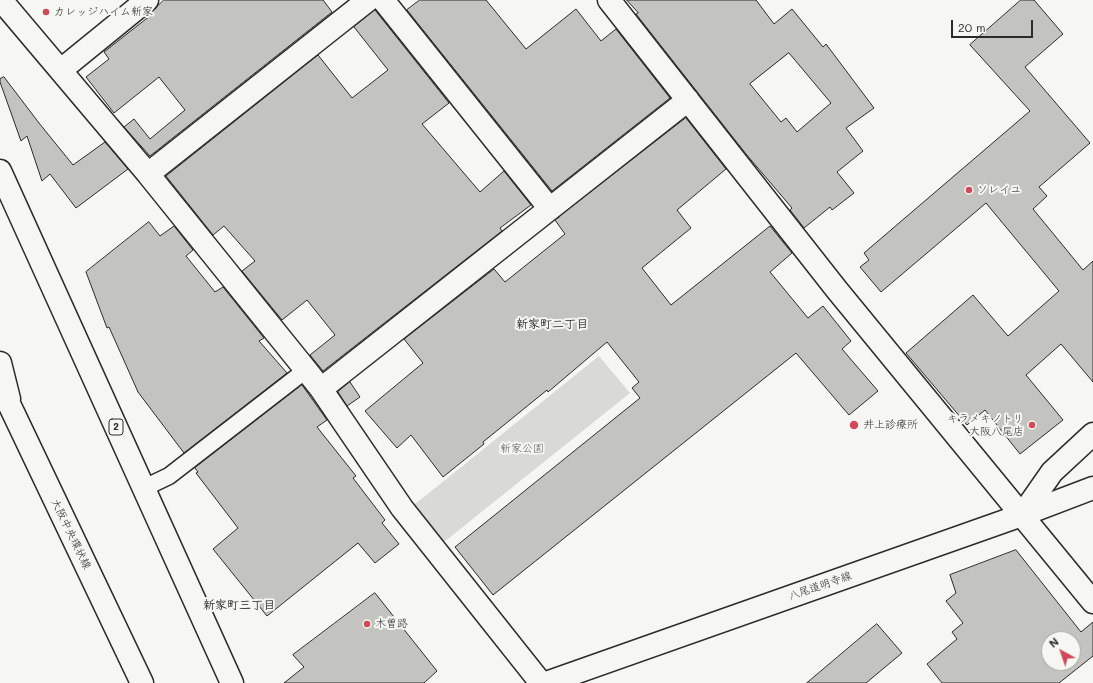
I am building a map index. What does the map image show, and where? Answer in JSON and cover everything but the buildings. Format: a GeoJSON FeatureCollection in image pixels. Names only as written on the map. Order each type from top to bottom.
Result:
{"type":"FeatureCollection","features":[{"type":"Feature","properties":{"kind":"street"},"geometry":{"type":"LineString","coordinates":[[1,0],[148,174],[306,370],[321,389],[402,508],[547,683]]}},
{"type":"Feature","properties":{"kind":"street"},"geometry":{"type":"LineString","coordinates":[[61,70],[147,0]]}},
{"type":"Feature","properties":{"kind":"street"},"geometry":{"type":"LineString","coordinates":[[148,174],[368,0]]}},
{"type":"Feature","properties":{"kind":"street"},"geometry":{"type":"LineString","coordinates":[[383,0],[550,209]]}},
{"type":"Feature","properties":{"kind":"street"},"geometry":{"type":"LineString","coordinates":[[610,0],[837,290],[1093,602]]}},
{"type":"Feature","properties":{"kind":"street"},"geometry":{"type":"LineString","coordinates":[[321,389],[688,100]]}},
{"type":"Feature","properties":{"kind":"street","name":"2"},"geometry":{"type":"LineString","coordinates":[[0,171],[232,683]]}},
{"type":"Feature","properties":{"kind":"street"},"geometry":{"type":"LineString","coordinates":[[0,363],[11,408]]}},
{"type":"Feature","properties":{"kind":"street","name":"大阪中央環状線"},"geometry":{"type":"LineString","coordinates":[[0,384],[142,683]]}},
{"type":"Feature","properties":{"kind":"street"},"geometry":{"type":"LineString","coordinates":[[1022,515],[1052,472],[1093,434]]}},
{"type":"Feature","properties":{"kind":"street","name":"八尾道明寺線"},"geometry":{"type":"LineString","coordinates":[[547,683],[1022,515],[1093,488]]}},
{"type":"Feature","properties":{"kind":"lane"},"geometry":{"type":"LineString","coordinates":[[144,488],[169,476],[306,370]]}},
{"type":"Feature","properties":{"kind":"green space","name":"新家公園"},"geometry":{"type":"Polygon","coordinates":[[[599,356],[630,393],[444,542],[414,505],[599,356]]]}},
{"type":"Feature","properties":{"kind":"place","name":"カレッジハイム新家"},"geometry":{"type":"Point","coordinates":[46,12]}},
{"type":"Feature","properties":{"kind":"place","name":"ソレイユ"},"geometry":{"type":"Point","coordinates":[969,190]}},
{"type":"Feature","properties":{"kind":"place","name":"井上診療所"},"geometry":{"type":"Point","coordinates":[854,425]}},
{"type":"Feature","properties":{"kind":"place","name":"キラメキノトリ 大阪八尾店"},"geometry":{"type":"Point","coordinates":[1032,425]}},
{"type":"Feature","properties":{"kind":"place","name":"木曽路"},"geometry":{"type":"Point","coordinates":[367,624]}},
{"type":"Feature","properties":{"kind":"district","name":"新家町二丁目"},"geometry":{"type":"Point","coordinates":[552,324]}},
{"type":"Feature","properties":{"kind":"district","name":"新家町三丁目"},"geometry":{"type":"Point","coordinates":[239,605]}}]}
